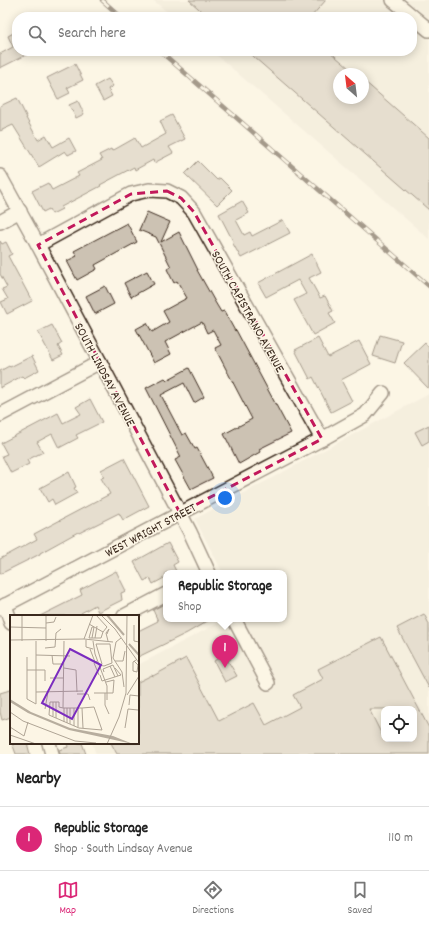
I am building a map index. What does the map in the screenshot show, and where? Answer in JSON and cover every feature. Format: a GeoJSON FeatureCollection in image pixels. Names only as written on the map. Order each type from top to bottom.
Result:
{"type":"FeatureCollection","features":[{"type":"Feature","properties":{"kind":"street"},"geometry":{"type":"LineString","coordinates":[[393,0],[407,12]]}},
{"type":"Feature","properties":{"kind":"street"},"geometry":{"type":"LineString","coordinates":[[417,20],[429,30]]}},
{"type":"Feature","properties":{"kind":"street","name":"SOUTH LINDSAY AVENUE"},"geometry":{"type":"LineString","coordinates":[[0,176],[180,513],[207,570]]}},
{"type":"Feature","properties":{"kind":"street","name":"SOUTH CAPISTRANO AVENUE"},"geometry":{"type":"LineString","coordinates":[[38,245],[131,194],[149,190],[167,191],[181,198],[194,212],[322,439]]}},
{"type":"Feature","properties":{"kind":"street"},"geometry":{"type":"LineString","coordinates":[[0,222],[20,211]]}},
{"type":"Feature","properties":{"kind":"street"},"geometry":{"type":"LineString","coordinates":[[0,415],[100,362]]}},
{"type":"Feature","properties":{"kind":"street","name":"WEST WRIGHT STREET"},"geometry":{"type":"LineString","coordinates":[[3,606],[365,415],[383,393]]}},
{"type":"Feature","properties":{"kind":"street"},"geometry":{"type":"LineString","coordinates":[[126,615],[163,596]]}},
{"type":"Feature","properties":{"kind":"street"},"geometry":{"type":"LineString","coordinates":[[3,606],[10,621]]}},
{"type":"Feature","properties":{"kind":"street"},"geometry":{"type":"LineString","coordinates":[[236,622],[268,683]]}},
{"type":"Feature","properties":{"kind":"street"},"geometry":{"type":"LineString","coordinates":[[49,744],[52,754]]}},
{"type":"Feature","properties":{"kind":"highlighted area"},"geometry":{"type":"Polygon","coordinates":[[[167,191],[181,198],[194,212],[322,439],[180,513],[38,245],[131,194],[167,191]]]}},
{"type":"Feature","properties":{"kind":"shaded area"},"geometry":{"type":"Polygon","coordinates":[[[153,0],[429,0],[429,239],[218,56],[417,56],[417,12],[167,12],[153,0]]]}},
{"type":"Feature","properties":{"kind":"shaded area"},"geometry":{"type":"Polygon","coordinates":[[[429,394],[429,754],[96,754],[92,744],[139,744],[139,664],[220,622],[287,622],[287,570],[221,570],[195,519],[429,394]]]}},
{"type":"Feature","properties":{"kind":"building"},"geometry":{"type":"Polygon","coordinates":[[[189,0],[326,0],[315,12],[202,12],[189,0]]]}},
{"type":"Feature","properties":{"kind":"building"},"geometry":{"type":"Polygon","coordinates":[[[12,34],[12,45],[8,36],[12,34]]]}},
{"type":"Feature","properties":{"kind":"building"},"geometry":{"type":"Polygon","coordinates":[[[12,48],[12,56],[24,56],[0,68],[0,54],[12,48]]]}},
{"type":"Feature","properties":{"kind":"building"},"geometry":{"type":"Polygon","coordinates":[[[253,56],[335,56],[349,68],[333,68],[333,104],[369,104],[369,85],[429,138],[429,210],[253,56]]]}},
{"type":"Feature","properties":{"kind":"building"},"geometry":{"type":"Polygon","coordinates":[[[75,64],[83,80],[67,88],[70,93],[58,99],[47,78],[75,64]]]}},
{"type":"Feature","properties":{"kind":"building"},"geometry":{"type":"Polygon","coordinates":[[[108,79],[113,86],[108,89],[112,96],[103,101],[95,86],[108,79]]]}},
{"type":"Feature","properties":{"kind":"building"},"geometry":{"type":"Polygon","coordinates":[[[17,98],[38,140],[46,135],[53,147],[69,138],[76,151],[68,155],[65,151],[39,167],[13,125],[0,131],[0,106],[17,98]]]}},
{"type":"Feature","properties":{"kind":"building"},"geometry":{"type":"Polygon","coordinates":[[[78,101],[84,114],[76,118],[69,105],[78,101]]]}},
{"type":"Feature","properties":{"kind":"building"},"geometry":{"type":"Polygon","coordinates":[[[172,115],[185,139],[169,147],[173,153],[154,163],[153,160],[135,170],[134,167],[61,207],[62,209],[52,214],[49,209],[43,212],[32,191],[48,183],[52,190],[79,176],[77,173],[102,160],[99,155],[111,149],[112,151],[135,138],[141,148],[166,134],[160,121],[172,115]]]}},
{"type":"Feature","properties":{"kind":"building"},"geometry":{"type":"Polygon","coordinates":[[[198,161],[217,180],[220,178],[232,190],[217,205],[185,174],[198,161]]]}},
{"type":"Feature","properties":{"kind":"building"},"geometry":{"type":"Polygon","coordinates":[[[242,201],[249,213],[236,220],[244,235],[250,232],[252,236],[283,220],[290,233],[241,258],[219,214],[242,201]]]}},
{"type":"Feature","properties":{"kind":"building"},"geometry":{"type":"Polygon","coordinates":[[[147,212],[170,222],[161,242],[179,232],[197,270],[221,312],[224,311],[235,331],[236,330],[291,433],[259,449],[260,452],[239,464],[224,434],[252,419],[215,348],[221,345],[213,330],[207,333],[202,322],[165,342],[171,354],[154,363],[136,329],[147,323],[152,332],[169,322],[163,311],[187,298],[177,281],[174,283],[167,269],[171,267],[156,237],[139,230],[147,212]]]}},
{"type":"Feature","properties":{"kind":"building"},"geometry":{"type":"Polygon","coordinates":[[[127,223],[137,242],[95,265],[97,269],[77,280],[67,261],[77,256],[74,251],[127,223]]]}},
{"type":"Feature","properties":{"kind":"building"},"geometry":{"type":"Polygon","coordinates":[[[0,241],[2,244],[6,242],[12,254],[8,256],[32,301],[7,314],[1,302],[8,299],[2,289],[7,287],[0,274],[0,241]]]}},
{"type":"Feature","properties":{"kind":"building"},"geometry":{"type":"Polygon","coordinates":[[[312,254],[321,272],[309,278],[320,298],[325,296],[333,311],[329,313],[335,323],[313,335],[294,300],[306,294],[298,280],[266,297],[258,283],[312,254]]]}},
{"type":"Feature","properties":{"kind":"building"},"geometry":{"type":"Polygon","coordinates":[[[147,271],[154,284],[131,297],[124,283],[147,271]]]}},
{"type":"Feature","properties":{"kind":"building"},"geometry":{"type":"Polygon","coordinates":[[[105,286],[114,304],[95,314],[86,296],[105,286]]]}},
{"type":"Feature","properties":{"kind":"building"},"geometry":{"type":"Polygon","coordinates":[[[52,325],[62,343],[58,346],[63,355],[53,360],[38,332],[52,325]]]}},
{"type":"Feature","properties":{"kind":"building"},"geometry":{"type":"Polygon","coordinates":[[[380,335],[402,341],[395,363],[373,356],[380,335]]]}},
{"type":"Feature","properties":{"kind":"building"},"geometry":{"type":"Polygon","coordinates":[[[318,338],[328,357],[359,341],[371,364],[341,380],[352,401],[331,412],[313,377],[310,379],[295,350],[318,338]]]}},
{"type":"Feature","properties":{"kind":"building"},"geometry":{"type":"Polygon","coordinates":[[[425,343],[429,348],[429,389],[404,363],[425,343]]]}},
{"type":"Feature","properties":{"kind":"building"},"geometry":{"type":"Polygon","coordinates":[[[32,356],[39,370],[24,378],[22,376],[0,388],[0,371],[32,356]]]}},
{"type":"Feature","properties":{"kind":"building"},"geometry":{"type":"Polygon","coordinates":[[[189,368],[204,397],[194,403],[184,383],[161,395],[182,435],[186,433],[195,449],[197,448],[213,478],[191,489],[175,460],[181,457],[146,388],[165,378],[167,380],[189,368]]]}},
{"type":"Feature","properties":{"kind":"building"},"geometry":{"type":"Polygon","coordinates":[[[90,399],[102,422],[76,435],[78,438],[59,448],[52,434],[37,442],[43,452],[27,460],[29,464],[11,473],[2,456],[7,454],[1,443],[58,413],[63,423],[81,414],[76,407],[90,399]]]}},
{"type":"Feature","properties":{"kind":"building"},"geometry":{"type":"Polygon","coordinates":[[[429,425],[429,441],[422,445],[415,432],[429,425]]]}},
{"type":"Feature","properties":{"kind":"building"},"geometry":{"type":"Polygon","coordinates":[[[124,458],[149,506],[123,520],[119,513],[79,533],[78,532],[40,554],[0,574],[0,559],[37,539],[34,534],[110,494],[101,478],[104,477],[101,470],[124,458]]]}},
{"type":"Feature","properties":{"kind":"building"},"geometry":{"type":"Polygon","coordinates":[[[69,472],[76,487],[74,488],[77,493],[55,505],[52,499],[48,502],[40,488],[69,472]]]}},
{"type":"Feature","properties":{"kind":"building"},"geometry":{"type":"Polygon","coordinates":[[[168,543],[178,562],[173,565],[176,570],[163,570],[163,579],[153,584],[150,578],[144,581],[134,562],[168,543]]]}},
{"type":"Feature","properties":{"kind":"building"},"geometry":{"type":"Polygon","coordinates":[[[116,571],[126,591],[121,593],[122,600],[98,612],[95,605],[81,613],[82,615],[42,615],[82,595],[80,590],[116,571]]]}},
{"type":"Feature","properties":{"kind":"building"},"geometry":{"type":"Polygon","coordinates":[[[163,605],[163,622],[206,622],[139,657],[139,630],[158,621],[153,610],[163,605]]]}},
{"type":"Feature","properties":{"kind":"building"},"geometry":{"type":"Polygon","coordinates":[[[424,614],[429,624],[429,688],[397,628],[424,614]]]}},
{"type":"Feature","properties":{"kind":"building"},"geometry":{"type":"Polygon","coordinates":[[[381,637],[429,728],[429,754],[117,754],[112,744],[139,744],[139,682],[152,675],[153,676],[186,658],[219,721],[254,703],[266,725],[300,707],[293,695],[323,679],[318,669],[381,637]]]}},
{"type":"Feature","properties":{"kind":"building"},"geometry":{"type":"Polygon","coordinates":[[[226,651],[231,659],[228,661],[237,676],[225,682],[214,661],[220,657],[218,655],[226,651]]]}},
{"type":"Feature","properties":{"kind":"building"},"geometry":{"type":"Polygon","coordinates":[[[10,690],[10,717],[2,720],[0,712],[0,693],[10,690]]]}},
{"type":"Feature","properties":{"kind":"building"},"geometry":{"type":"Polygon","coordinates":[[[12,744],[27,744],[30,754],[16,754],[12,744]]]}},
{"type":"Feature","properties":{"kind":"building"},"geometry":{"type":"Polygon","coordinates":[[[67,744],[82,744],[86,754],[60,754],[59,750],[68,747],[67,744]]]}},
{"type":"Feature","properties":{"kind":"railway"},"geometry":{"type":"LineString","coordinates":[[102,0],[115,12]]}},
{"type":"Feature","properties":{"kind":"railway"},"geometry":{"type":"LineString","coordinates":[[166,56],[429,286]]}},
{"type":"Feature","properties":{"kind":"place","name":"Republic Storage"},"geometry":{"type":"Point","coordinates":[225,668]}}]}
